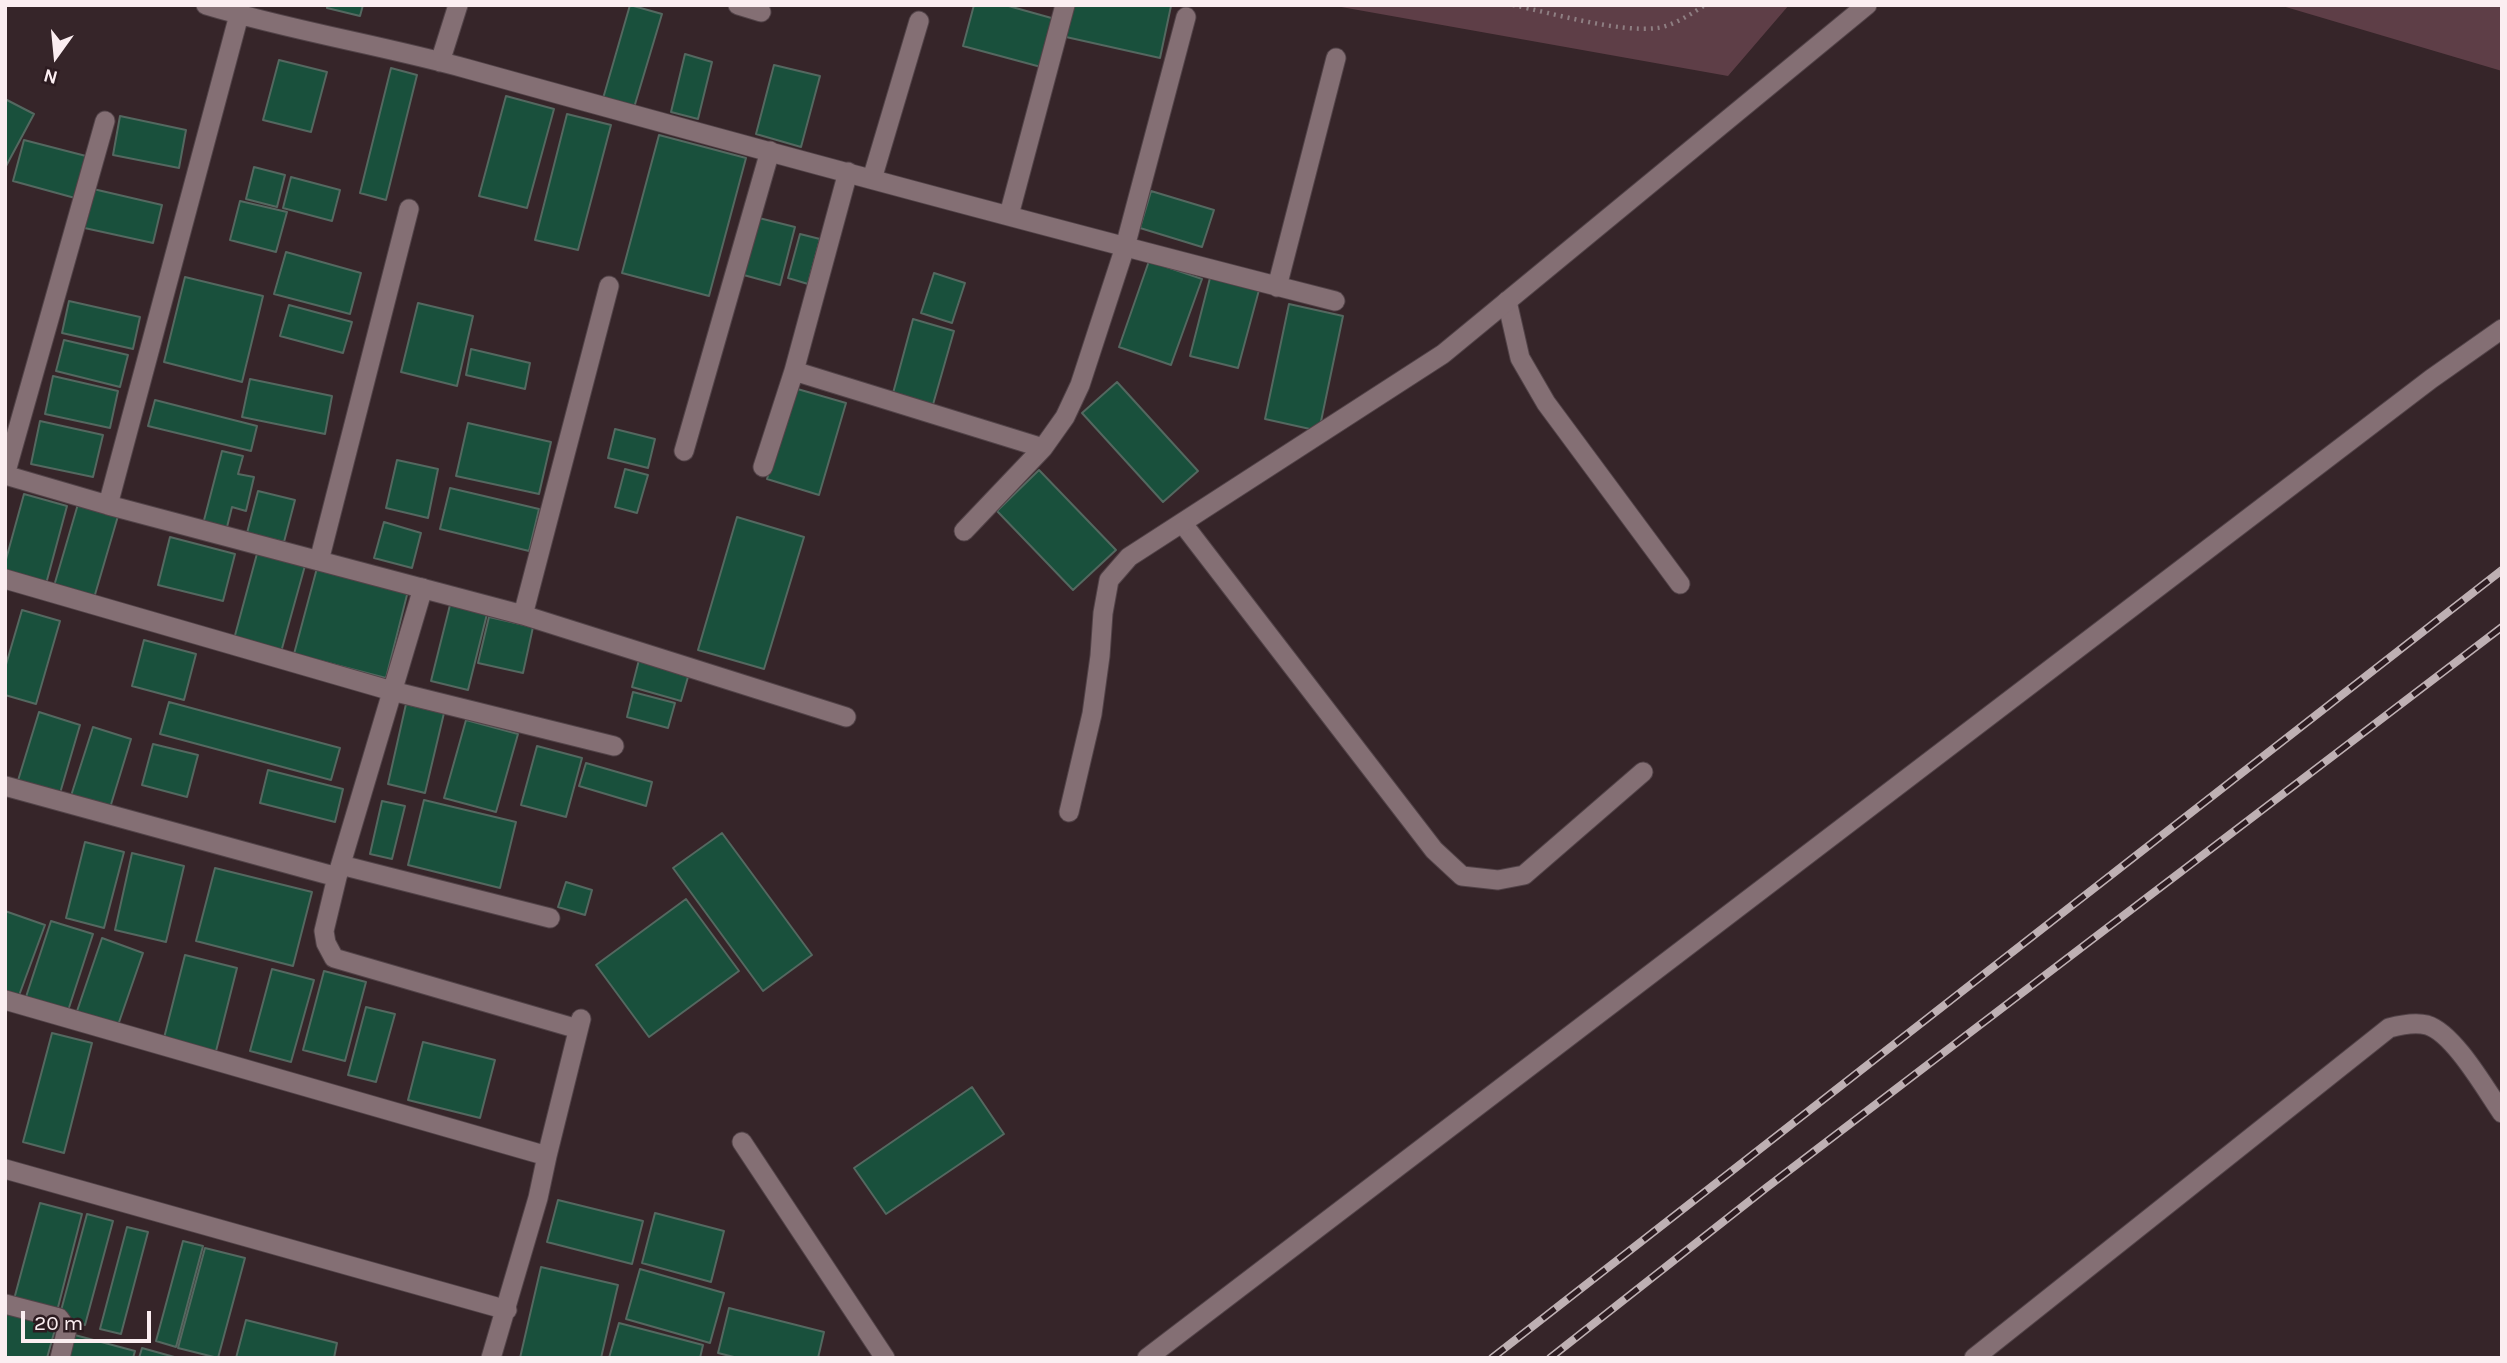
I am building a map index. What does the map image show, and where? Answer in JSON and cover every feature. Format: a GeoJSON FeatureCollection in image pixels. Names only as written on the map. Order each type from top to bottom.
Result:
{"type":"FeatureCollection","features":[{"type":"Feature","properties":{"kind":"street"},"geometry":{"type":"LineString","coordinates":[[206,5],[440,62],[647,120],[1335,301]]}},
{"type":"Feature","properties":{"kind":"street"},"geometry":{"type":"LineString","coordinates":[[440,62],[458,5]]}},
{"type":"Feature","properties":{"kind":"street"},"geometry":{"type":"LineString","coordinates":[[738,5],[761,12]]}},
{"type":"Feature","properties":{"kind":"street"},"geometry":{"type":"LineString","coordinates":[[1009,215],[1065,5]]}},
{"type":"Feature","properties":{"kind":"street"},"geometry":{"type":"LineString","coordinates":[[1069,812],[1092,714],[1103,612],[1110,580],[1129,557],[1443,354],[1867,5]]}},
{"type":"Feature","properties":{"kind":"street"},"geometry":{"type":"LineString","coordinates":[[108,505],[239,15]]}},
{"type":"Feature","properties":{"kind":"street"},"geometry":{"type":"LineString","coordinates":[[964,531],[1043,448],[1065,417],[1080,385],[1125,247],[1186,17]]}},
{"type":"Feature","properties":{"kind":"street"},"geometry":{"type":"LineString","coordinates":[[872,179],[919,20]]}},
{"type":"Feature","properties":{"kind":"street"},"geometry":{"type":"LineString","coordinates":[[1277,287],[1336,58]]}},
{"type":"Feature","properties":{"kind":"street"},"geometry":{"type":"LineString","coordinates":[[105,121],[5,475],[523,615],[846,717]]}},
{"type":"Feature","properties":{"kind":"street"},"geometry":{"type":"LineString","coordinates":[[684,451],[770,151]]}},
{"type":"Feature","properties":{"kind":"street"},"geometry":{"type":"LineString","coordinates":[[763,467],[794,371],[848,173]]}},
{"type":"Feature","properties":{"kind":"street"},"geometry":{"type":"LineString","coordinates":[[319,561],[409,209]]}},
{"type":"Feature","properties":{"kind":"street"},"geometry":{"type":"LineString","coordinates":[[523,615],[610,286]]}},
{"type":"Feature","properties":{"kind":"street"},"geometry":{"type":"LineString","coordinates":[[1507,301],[1520,358],[1540,392],[1680,584]]}},
{"type":"Feature","properties":{"kind":"street"},"geometry":{"type":"LineString","coordinates":[[1147,1358],[2386,413],[2502,329]]}},
{"type":"Feature","properties":{"kind":"street"},"geometry":{"type":"LineString","coordinates":[[794,371],[1043,448]]}},
{"type":"Feature","properties":{"kind":"street"},"geometry":{"type":"LineString","coordinates":[[1183,524],[1434,850],[1462,876],[1498,880],[1524,875],[1643,772]]}},
{"type":"Feature","properties":{"kind":"street"},"geometry":{"type":"LineString","coordinates":[[5,579],[392,691],[614,746]]}},
{"type":"Feature","properties":{"kind":"street"},"geometry":{"type":"LineString","coordinates":[[423,589],[339,871],[324,931],[326,943],[334,958],[579,1024],[538,1198],[491,1358]]}},
{"type":"Feature","properties":{"kind":"street"},"geometry":{"type":"LineString","coordinates":[[5,786],[339,871],[550,918]]}},
{"type":"Feature","properties":{"kind":"street"},"geometry":{"type":"LineString","coordinates":[[5,1000],[547,1156]]}},
{"type":"Feature","properties":{"kind":"street"},"geometry":{"type":"LineString","coordinates":[[1974,1358],[2389,1027],[2404,1024],[2428,1026],[2454,1044],[2502,1113]]}},
{"type":"Feature","properties":{"kind":"street"},"geometry":{"type":"LineString","coordinates":[[742,1142],[885,1358]]}},
{"type":"Feature","properties":{"kind":"street"},"geometry":{"type":"LineString","coordinates":[[5,1169],[507,1310]]}},
{"type":"Feature","properties":{"kind":"street"},"geometry":{"type":"LineString","coordinates":[[5,1304],[59,1318],[67,1329],[60,1358]]}},
{"type":"Feature","properties":{"kind":"path"},"geometry":{"type":"LineString","coordinates":[[1513,5],[1619,27],[1657,28],[1689,16],[1705,5]]}},
{"type":"Feature","properties":{"kind":"shaded area"},"geometry":{"type":"Polygon","coordinates":[[[1330,5],[1789,5],[1728,76],[1330,5]]]}},
{"type":"Feature","properties":{"kind":"shaded area"},"geometry":{"type":"Polygon","coordinates":[[[2279,5],[2502,5],[2502,71],[2279,5]]]}},
{"type":"Feature","properties":{"kind":"building"},"geometry":{"type":"Polygon","coordinates":[[[327,5],[363,5],[360,16],[327,8],[327,5]]]}},
{"type":"Feature","properties":{"kind":"building"},"geometry":{"type":"Polygon","coordinates":[[[630,5],[662,14],[633,111],[602,102],[630,5]]]}},
{"type":"Feature","properties":{"kind":"building"},"geometry":{"type":"Polygon","coordinates":[[[974,5],[1005,5],[1055,19],[1041,67],[963,46],[974,5]]]}},
{"type":"Feature","properties":{"kind":"building"},"geometry":{"type":"Polygon","coordinates":[[[1073,5],[1171,6],[1160,58],[1066,37],[1073,5]]]}},
{"type":"Feature","properties":{"kind":"building"},"geometry":{"type":"Polygon","coordinates":[[[685,54],[712,62],[698,119],[671,112],[685,54]]]}},
{"type":"Feature","properties":{"kind":"building"},"geometry":{"type":"Polygon","coordinates":[[[279,60],[327,72],[311,132],[263,120],[279,60]]]}},
{"type":"Feature","properties":{"kind":"building"},"geometry":{"type":"Polygon","coordinates":[[[774,65],[820,76],[801,147],[756,134],[774,65]]]}},
{"type":"Feature","properties":{"kind":"building"},"geometry":{"type":"Polygon","coordinates":[[[391,68],[417,75],[386,200],[360,193],[391,68]]]}},
{"type":"Feature","properties":{"kind":"building"},"geometry":{"type":"Polygon","coordinates":[[[506,96],[554,109],[527,208],[479,196],[506,96]]]}},
{"type":"Feature","properties":{"kind":"building"},"geometry":{"type":"Polygon","coordinates":[[[5,99],[34,114],[5,168],[5,99]]]}},
{"type":"Feature","properties":{"kind":"building"},"geometry":{"type":"Polygon","coordinates":[[[567,114],[611,125],[578,250],[535,240],[567,114]]]}},
{"type":"Feature","properties":{"kind":"building"},"geometry":{"type":"Polygon","coordinates":[[[120,116],[186,130],[179,168],[113,155],[120,116]]]}},
{"type":"Feature","properties":{"kind":"building"},"geometry":{"type":"Polygon","coordinates":[[[659,135],[746,158],[709,296],[622,273],[659,135]]]}},
{"type":"Feature","properties":{"kind":"building"},"geometry":{"type":"Polygon","coordinates":[[[24,140],[86,156],[75,198],[13,181],[24,140]]]}},
{"type":"Feature","properties":{"kind":"building"},"geometry":{"type":"Polygon","coordinates":[[[254,167],[285,175],[277,207],[246,199],[254,167]]]}},
{"type":"Feature","properties":{"kind":"building"},"geometry":{"type":"Polygon","coordinates":[[[291,177],[340,190],[332,221],[283,208],[291,177]]]}},
{"type":"Feature","properties":{"kind":"building"},"geometry":{"type":"Polygon","coordinates":[[[89,188],[162,205],[153,243],[80,227],[89,188]]]}},
{"type":"Feature","properties":{"kind":"building"},"geometry":{"type":"Polygon","coordinates":[[[1151,191],[1214,210],[1202,247],[1140,228],[1151,191]]]}},
{"type":"Feature","properties":{"kind":"building"},"geometry":{"type":"Polygon","coordinates":[[[240,201],[287,212],[276,252],[230,240],[240,201]]]}},
{"type":"Feature","properties":{"kind":"building"},"geometry":{"type":"Polygon","coordinates":[[[755,217],[795,227],[780,285],[740,274],[755,217]]]}},
{"type":"Feature","properties":{"kind":"building"},"geometry":{"type":"Polygon","coordinates":[[[800,234],[820,239],[808,284],[788,278],[800,234]]]}},
{"type":"Feature","properties":{"kind":"building"},"geometry":{"type":"Polygon","coordinates":[[[286,252],[361,273],[350,314],[274,294],[286,252]]]}},
{"type":"Feature","properties":{"kind":"building"},"geometry":{"type":"Polygon","coordinates":[[[1149,261],[1202,279],[1171,365],[1119,347],[1149,261]]]}},
{"type":"Feature","properties":{"kind":"building"},"geometry":{"type":"Polygon","coordinates":[[[934,273],[965,283],[952,323],[921,313],[934,273]]]}},
{"type":"Feature","properties":{"kind":"building"},"geometry":{"type":"Polygon","coordinates":[[[185,277],[263,296],[242,382],[164,362],[185,277]]]}},
{"type":"Feature","properties":{"kind":"building"},"geometry":{"type":"Polygon","coordinates":[[[1210,278],[1259,290],[1238,368],[1190,356],[1210,278]]]}},
{"type":"Feature","properties":{"kind":"building"},"geometry":{"type":"Polygon","coordinates":[[[69,301],[140,317],[133,349],[62,333],[69,301]]]}},
{"type":"Feature","properties":{"kind":"building"},"geometry":{"type":"Polygon","coordinates":[[[418,303],[473,316],[457,386],[401,372],[418,303]]]}},
{"type":"Feature","properties":{"kind":"building"},"geometry":{"type":"Polygon","coordinates":[[[1289,304],[1343,316],[1319,431],[1265,419],[1289,304]]]}},
{"type":"Feature","properties":{"kind":"building"},"geometry":{"type":"Polygon","coordinates":[[[289,305],[352,322],[343,353],[280,336],[289,305]]]}},
{"type":"Feature","properties":{"kind":"building"},"geometry":{"type":"Polygon","coordinates":[[[913,319],[954,331],[932,408],[892,397],[913,319]]]}},
{"type":"Feature","properties":{"kind":"building"},"geometry":{"type":"Polygon","coordinates":[[[64,340],[128,355],[120,387],[56,371],[64,340]]]}},
{"type":"Feature","properties":{"kind":"building"},"geometry":{"type":"Polygon","coordinates":[[[471,349],[530,363],[525,389],[466,375],[471,349]]]}},
{"type":"Feature","properties":{"kind":"building"},"geometry":{"type":"Polygon","coordinates":[[[53,376],[118,391],[110,428],[45,414],[53,376]]]}},
{"type":"Feature","properties":{"kind":"building"},"geometry":{"type":"Polygon","coordinates":[[[250,379],[332,396],[325,434],[242,417],[250,379]]]}},
{"type":"Feature","properties":{"kind":"building"},"geometry":{"type":"Polygon","coordinates":[[[1117,382],[1198,471],[1163,502],[1082,413],[1117,382]]]}},
{"type":"Feature","properties":{"kind":"building"},"geometry":{"type":"Polygon","coordinates":[[[794,388],[846,403],[819,495],[767,479],[794,388]]]}},
{"type":"Feature","properties":{"kind":"building"},"geometry":{"type":"Polygon","coordinates":[[[155,400],[257,426],[251,451],[148,426],[155,400]]]}},
{"type":"Feature","properties":{"kind":"building"},"geometry":{"type":"Polygon","coordinates":[[[40,421],[103,435],[93,477],[31,464],[40,421]]]}},
{"type":"Feature","properties":{"kind":"building"},"geometry":{"type":"Polygon","coordinates":[[[468,423],[551,442],[539,494],[456,476],[468,423]]]}},
{"type":"Feature","properties":{"kind":"building"},"geometry":{"type":"Polygon","coordinates":[[[615,429],[655,439],[648,468],[608,458],[615,429]]]}},
{"type":"Feature","properties":{"kind":"building"},"geometry":{"type":"Polygon","coordinates":[[[222,451],[243,456],[238,474],[254,477],[246,511],[232,507],[226,531],[203,524],[222,451]]]}},
{"type":"Feature","properties":{"kind":"building"},"geometry":{"type":"Polygon","coordinates":[[[397,460],[438,469],[428,518],[386,508],[397,460]]]}},
{"type":"Feature","properties":{"kind":"building"},"geometry":{"type":"Polygon","coordinates":[[[625,469],[648,475],[637,513],[615,507],[625,469]]]}},
{"type":"Feature","properties":{"kind":"building"},"geometry":{"type":"Polygon","coordinates":[[[1039,470],[1116,550],[1073,590],[997,511],[1039,470]]]}},
{"type":"Feature","properties":{"kind":"building"},"geometry":{"type":"Polygon","coordinates":[[[450,488],[539,509],[529,551],[440,529],[450,488]]]}},
{"type":"Feature","properties":{"kind":"building"},"geometry":{"type":"Polygon","coordinates":[[[258,491],[295,500],[284,542],[247,533],[258,491]]]}},
{"type":"Feature","properties":{"kind":"building"},"geometry":{"type":"Polygon","coordinates":[[[24,494],[67,506],[46,584],[5,574],[5,563],[24,494]]]}},
{"type":"Feature","properties":{"kind":"building"},"geometry":{"type":"Polygon","coordinates":[[[78,504],[118,516],[94,598],[54,586],[78,504]]]}},
{"type":"Feature","properties":{"kind":"building"},"geometry":{"type":"Polygon","coordinates":[[[737,517],[804,537],[764,669],[698,650],[737,517]]]}},
{"type":"Feature","properties":{"kind":"building"},"geometry":{"type":"Polygon","coordinates":[[[384,522],[421,533],[412,568],[374,558],[384,522]]]}},
{"type":"Feature","properties":{"kind":"building"},"geometry":{"type":"Polygon","coordinates":[[[170,537],[235,554],[223,601],[158,585],[170,537]]]}},
{"type":"Feature","properties":{"kind":"building"},"geometry":{"type":"Polygon","coordinates":[[[258,550],[306,562],[281,652],[234,639],[258,550]]]}},
{"type":"Feature","properties":{"kind":"building"},"geometry":{"type":"Polygon","coordinates":[[[317,568],[408,591],[386,678],[294,654],[317,568]]]}},
{"type":"Feature","properties":{"kind":"building"},"geometry":{"type":"Polygon","coordinates":[[[450,605],[487,614],[468,690],[431,681],[450,605]]]}},
{"type":"Feature","properties":{"kind":"building"},"geometry":{"type":"Polygon","coordinates":[[[22,610],[60,621],[36,704],[5,695],[5,668],[22,610]]]}},
{"type":"Feature","properties":{"kind":"building"},"geometry":{"type":"Polygon","coordinates":[[[489,617],[533,627],[523,673],[478,663],[489,617]]]}},
{"type":"Feature","properties":{"kind":"building"},"geometry":{"type":"Polygon","coordinates":[[[144,640],[196,654],[184,700],[132,686],[144,640]]]}},
{"type":"Feature","properties":{"kind":"building"},"geometry":{"type":"Polygon","coordinates":[[[640,656],[690,670],[681,701],[632,687],[640,656]]]}},
{"type":"Feature","properties":{"kind":"building"},"geometry":{"type":"Polygon","coordinates":[[[633,692],[675,703],[668,728],[627,717],[633,692]]]}},
{"type":"Feature","properties":{"kind":"building"},"geometry":{"type":"Polygon","coordinates":[[[169,702],[340,748],[331,780],[160,734],[169,702]]]}},
{"type":"Feature","properties":{"kind":"building"},"geometry":{"type":"Polygon","coordinates":[[[406,704],[444,713],[425,793],[388,784],[406,704]]]}},
{"type":"Feature","properties":{"kind":"building"},"geometry":{"type":"Polygon","coordinates":[[[39,712],[80,725],[58,800],[16,787],[39,712]]]}},
{"type":"Feature","properties":{"kind":"building"},"geometry":{"type":"Polygon","coordinates":[[[466,720],[518,734],[496,812],[444,798],[466,720]]]}},
{"type":"Feature","properties":{"kind":"building"},"geometry":{"type":"Polygon","coordinates":[[[93,727],[131,739],[109,811],[70,799],[93,727]]]}},
{"type":"Feature","properties":{"kind":"building"},"geometry":{"type":"Polygon","coordinates":[[[153,744],[198,755],[187,797],[142,785],[153,744]]]}},
{"type":"Feature","properties":{"kind":"building"},"geometry":{"type":"Polygon","coordinates":[[[537,746],[582,758],[566,817],[521,805],[537,746]]]}},
{"type":"Feature","properties":{"kind":"building"},"geometry":{"type":"Polygon","coordinates":[[[586,763],[652,782],[646,806],[579,786],[586,763]]]}},
{"type":"Feature","properties":{"kind":"building"},"geometry":{"type":"Polygon","coordinates":[[[268,770],[343,789],[335,822],[260,803],[268,770]]]}},
{"type":"Feature","properties":{"kind":"building"},"geometry":{"type":"Polygon","coordinates":[[[424,800],[516,822],[500,888],[408,865],[424,800]]]}},
{"type":"Feature","properties":{"kind":"building"},"geometry":{"type":"Polygon","coordinates":[[[382,801],[405,806],[392,859],[370,854],[382,801]]]}},
{"type":"Feature","properties":{"kind":"building"},"geometry":{"type":"Polygon","coordinates":[[[722,833],[812,955],[763,991],[673,868],[722,833]]]}},
{"type":"Feature","properties":{"kind":"building"},"geometry":{"type":"Polygon","coordinates":[[[85,842],[124,852],[104,928],[66,918],[85,842]]]}},
{"type":"Feature","properties":{"kind":"building"},"geometry":{"type":"Polygon","coordinates":[[[132,853],[184,866],[166,942],[115,930],[132,853]]]}},
{"type":"Feature","properties":{"kind":"building"},"geometry":{"type":"Polygon","coordinates":[[[215,868],[312,892],[293,966],[196,941],[215,868]]]}},
{"type":"Feature","properties":{"kind":"building"},"geometry":{"type":"Polygon","coordinates":[[[566,882],[592,890],[585,915],[558,907],[566,882]]]}},
{"type":"Feature","properties":{"kind":"building"},"geometry":{"type":"Polygon","coordinates":[[[686,899],[739,971],[649,1037],[596,965],[686,899]]]}},
{"type":"Feature","properties":{"kind":"building"},"geometry":{"type":"Polygon","coordinates":[[[5,911],[45,925],[17,1001],[5,997],[5,911]]]}},
{"type":"Feature","properties":{"kind":"building"},"geometry":{"type":"Polygon","coordinates":[[[51,921],[93,934],[66,1017],[24,1003],[51,921]]]}},
{"type":"Feature","properties":{"kind":"building"},"geometry":{"type":"Polygon","coordinates":[[[102,938],[143,953],[117,1028],[76,1014],[102,938]]]}},
{"type":"Feature","properties":{"kind":"building"},"geometry":{"type":"Polygon","coordinates":[[[185,955],[237,968],[215,1055],[163,1042],[185,955]]]}},
{"type":"Feature","properties":{"kind":"building"},"geometry":{"type":"Polygon","coordinates":[[[272,969],[314,980],[291,1062],[250,1051],[272,969]]]}},
{"type":"Feature","properties":{"kind":"building"},"geometry":{"type":"Polygon","coordinates":[[[324,971],[366,982],[345,1061],[303,1050],[324,971]]]}},
{"type":"Feature","properties":{"kind":"building"},"geometry":{"type":"Polygon","coordinates":[[[366,1007],[395,1014],[376,1082],[348,1075],[366,1007]]]}},
{"type":"Feature","properties":{"kind":"building"},"geometry":{"type":"Polygon","coordinates":[[[52,1033],[92,1043],[64,1153],[23,1142],[52,1033]]]}},
{"type":"Feature","properties":{"kind":"building"},"geometry":{"type":"Polygon","coordinates":[[[423,1042],[495,1060],[480,1118],[408,1100],[423,1042]]]}},
{"type":"Feature","properties":{"kind":"building"},"geometry":{"type":"Polygon","coordinates":[[[972,1087],[1004,1134],[886,1214],[854,1168],[972,1087]]]}},
{"type":"Feature","properties":{"kind":"building"},"geometry":{"type":"Polygon","coordinates":[[[558,1200],[643,1221],[632,1264],[547,1242],[558,1200]]]}},
{"type":"Feature","properties":{"kind":"building"},"geometry":{"type":"Polygon","coordinates":[[[40,1203],[82,1214],[56,1315],[13,1303],[40,1203]]]}},
{"type":"Feature","properties":{"kind":"building"},"geometry":{"type":"Polygon","coordinates":[[[655,1213],[724,1231],[711,1282],[642,1263],[655,1213]]]}},
{"type":"Feature","properties":{"kind":"building"},"geometry":{"type":"Polygon","coordinates":[[[87,1214],[113,1221],[85,1325],[59,1318],[87,1214]]]}},
{"type":"Feature","properties":{"kind":"building"},"geometry":{"type":"Polygon","coordinates":[[[127,1227],[148,1232],[121,1334],[100,1329],[127,1227]]]}},
{"type":"Feature","properties":{"kind":"building"},"geometry":{"type":"Polygon","coordinates":[[[183,1241],[203,1246],[176,1347],[156,1341],[183,1241]]]}},
{"type":"Feature","properties":{"kind":"building"},"geometry":{"type":"Polygon","coordinates":[[[205,1248],[245,1258],[218,1358],[178,1348],[205,1248]]]}},
{"type":"Feature","properties":{"kind":"building"},"geometry":{"type":"Polygon","coordinates":[[[541,1267],[618,1285],[601,1358],[520,1358],[541,1267]]]}},
{"type":"Feature","properties":{"kind":"building"},"geometry":{"type":"Polygon","coordinates":[[[640,1269],[724,1293],[710,1343],[626,1319],[640,1269]]]}},
{"type":"Feature","properties":{"kind":"building"},"geometry":{"type":"Polygon","coordinates":[[[729,1308],[824,1332],[818,1358],[738,1358],[718,1353],[729,1308]]]}},
{"type":"Feature","properties":{"kind":"building"},"geometry":{"type":"Polygon","coordinates":[[[5,1311],[56,1326],[47,1358],[5,1358],[5,1311]]]}},
{"type":"Feature","properties":{"kind":"building"},"geometry":{"type":"Polygon","coordinates":[[[246,1320],[337,1343],[334,1358],[236,1358],[246,1320]]]}},
{"type":"Feature","properties":{"kind":"building"},"geometry":{"type":"Polygon","coordinates":[[[619,1323],[703,1345],[700,1358],[609,1358],[619,1323]]]}},
{"type":"Feature","properties":{"kind":"building"},"geometry":{"type":"Polygon","coordinates":[[[71,1334],[135,1351],[133,1358],[65,1358],[71,1334]]]}},
{"type":"Feature","properties":{"kind":"building"},"geometry":{"type":"Polygon","coordinates":[[[142,1348],[178,1358],[139,1358],[142,1348]]]}},
{"type":"Feature","properties":{"kind":"railway"},"geometry":{"type":"LineString","coordinates":[[1492,1358],[2502,570]]}},
{"type":"Feature","properties":{"kind":"railway"},"geometry":{"type":"LineString","coordinates":[[1550,1358],[1766,1188],[2502,627]]}}]}
